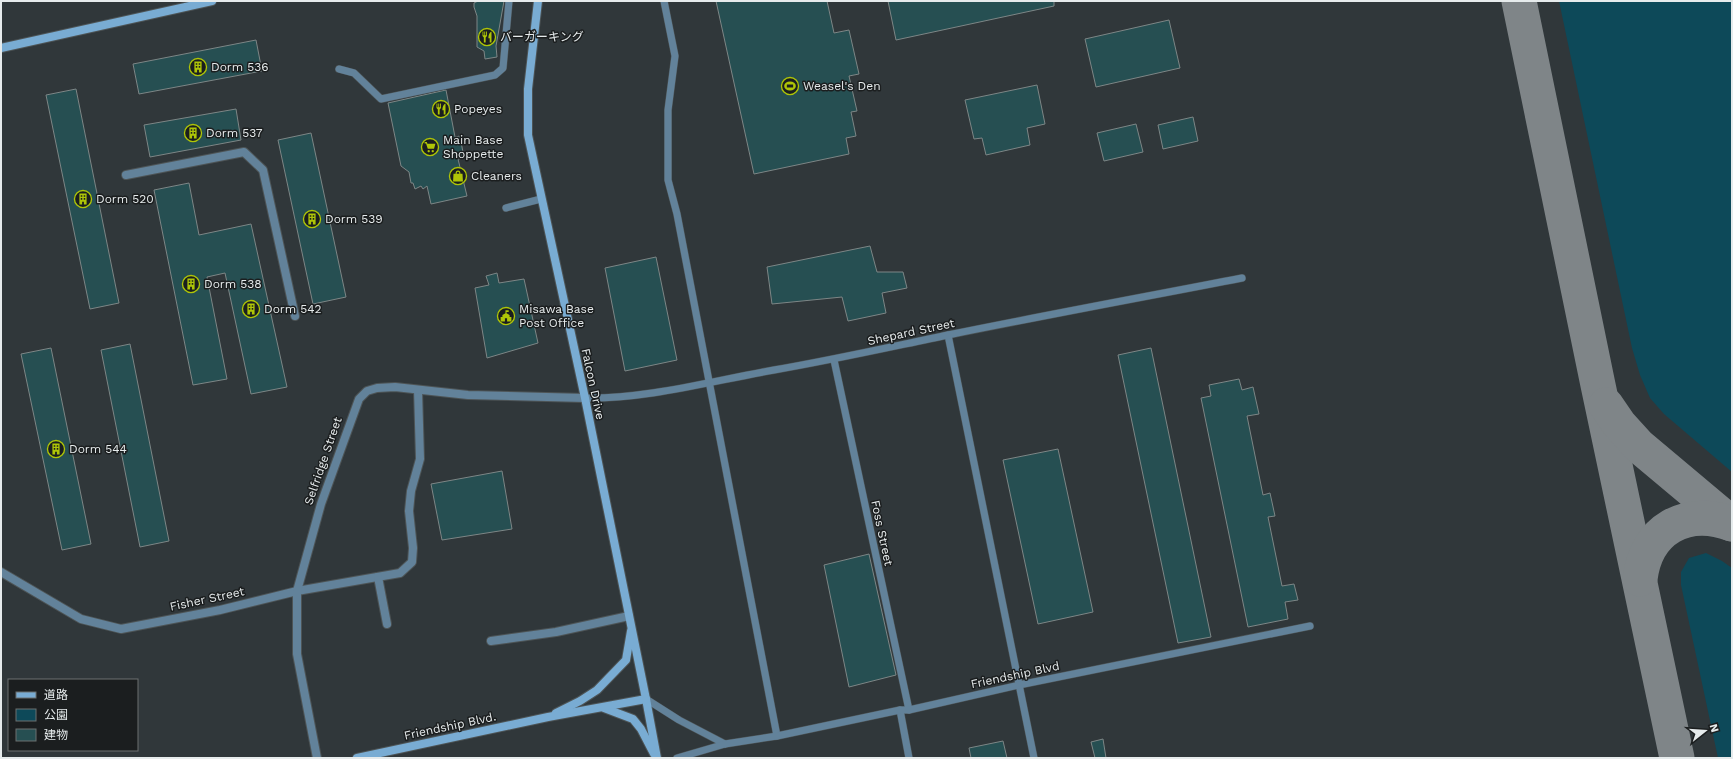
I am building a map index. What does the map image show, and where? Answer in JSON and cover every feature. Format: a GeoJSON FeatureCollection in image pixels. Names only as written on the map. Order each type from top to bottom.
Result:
{"type":"FeatureCollection","features":[{"type":"Feature","properties":{"kind":"street"},"geometry":{"type":"LineString","coordinates":[[1,48],[212,1]]}},
{"type":"Feature","properties":{"kind":"street","name":"Falcon Drive"},"geometry":{"type":"LineString","coordinates":[[538,1],[528,89],[528,135],[585,398],[632,627],[656,758]]}},
{"type":"Feature","properties":{"kind":"street"},"geometry":{"type":"LineString","coordinates":[[126,175],[244,152],[263,170],[295,316]]}},
{"type":"Feature","properties":{"kind":"street","name":"Selfridge Street"},"geometry":{"type":"LineString","coordinates":[[317,758],[297,654],[297,592],[320,504],[359,399],[367,392],[377,388],[395,387],[468,395],[585,398]]}},
{"type":"Feature","properties":{"kind":"street","name":"Fisher Street"},"geometry":{"type":"LineString","coordinates":[[1,572],[81,619],[120,629],[220,610],[297,592],[400,573],[412,562],[413,548],[409,511],[411,491],[420,459],[418,390]]}},
{"type":"Feature","properties":{"kind":"street"},"geometry":{"type":"LineString","coordinates":[[378,577],[387,624]]}},
{"type":"Feature","properties":{"kind":"street"},"geometry":{"type":"LineString","coordinates":[[492,641],[556,632],[629,616]]}},
{"type":"Feature","properties":{"kind":"street","name":"Friendship Blvd."},"geometry":{"type":"LineString","coordinates":[[548,717],[580,701],[597,690],[613,674],[626,660],[632,627]]}},
{"type":"Feature","properties":{"kind":"street","name":"Friendship Blvd."},"geometry":{"type":"LineString","coordinates":[[357,758],[548,717],[604,708],[646,699]]}},
{"type":"Feature","properties":{"kind":"street","name":"Friendship Blvd."},"geometry":{"type":"LineString","coordinates":[[604,708],[633,719],[641,729],[656,758]]}},
{"type":"Feature","properties":{"kind":"lane"},"geometry":{"type":"LineString","coordinates":[[339,69],[354,73],[381,99],[495,75],[503,68],[509,1]]}},
{"type":"Feature","properties":{"kind":"lane"},"geometry":{"type":"LineString","coordinates":[[664,1],[675,56],[668,110],[668,180],[677,214],[777,736]]}},
{"type":"Feature","properties":{"kind":"lane"},"geometry":{"type":"LineString","coordinates":[[506,208],[541,199]]}},
{"type":"Feature","properties":{"kind":"lane","name":"Shepard Street"},"geometry":{"type":"LineString","coordinates":[[585,398],[608,398],[672,390],[708,382],[834,360],[948,335],[1242,278]]}},
{"type":"Feature","properties":{"kind":"lane"},"geometry":{"type":"LineString","coordinates":[[948,335],[1034,758]]}},
{"type":"Feature","properties":{"kind":"lane","name":"Foss Street"},"geometry":{"type":"LineString","coordinates":[[834,360],[909,710]]}},
{"type":"Feature","properties":{"kind":"lane","name":"Friendship Blvd"},"geometry":{"type":"LineString","coordinates":[[677,758],[725,744],[777,736],[900,710],[909,710],[1019,684],[1310,626]]}},
{"type":"Feature","properties":{"kind":"lane"},"geometry":{"type":"LineString","coordinates":[[646,699],[679,720],[725,744]]}},
{"type":"Feature","properties":{"kind":"lane"},"geometry":{"type":"LineString","coordinates":[[900,710],[909,758]]}},
{"type":"Feature","properties":{"kind":"green space"},"geometry":{"type":"Polygon","coordinates":[[[1559,1],[1732,1],[1732,472],[1664,414],[1650,398],[1640,375],[1632,348],[1559,1]]]}},
{"type":"Feature","properties":{"kind":"green space"},"geometry":{"type":"Polygon","coordinates":[[[1706,553],[1732,568],[1732,758],[1718,758],[1681,585],[1681,572],[1689,558],[1706,553]]]}},
{"type":"Feature","properties":{"kind":"building","name":"バーガーキング"},"geometry":{"type":"Polygon","coordinates":[[[478,1],[504,1],[496,46],[497,57],[485,59],[484,51],[477,47],[477,16],[474,3],[478,1]]]}},
{"type":"Feature","properties":{"kind":"building","name":"Weasel's Den"},"geometry":{"type":"Polygon","coordinates":[[[716,1],[827,1],[834,33],[849,30],[859,74],[849,76],[857,111],[851,112],[856,136],[846,138],[849,154],[754,174],[716,1]]]}},
{"type":"Feature","properties":{"kind":"building"},"geometry":{"type":"Polygon","coordinates":[[[888,1],[1054,1],[1054,6],[896,40],[888,1]]]}},
{"type":"Feature","properties":{"kind":"building"},"geometry":{"type":"Polygon","coordinates":[[[1169,20],[1180,68],[1096,87],[1085,39],[1169,20]]]}},
{"type":"Feature","properties":{"kind":"building","name":"Dorm 536"},"geometry":{"type":"Polygon","coordinates":[[[256,40],[262,71],[139,94],[133,64],[256,40]]]}},
{"type":"Feature","properties":{"kind":"building"},"geometry":{"type":"Polygon","coordinates":[[[1037,85],[1045,124],[1027,128],[1030,145],[986,155],[982,138],[974,139],[965,100],[1037,85]]]}},
{"type":"Feature","properties":{"kind":"building","name":"Dorm 520"},"geometry":{"type":"Polygon","coordinates":[[[76,89],[119,303],[90,309],[46,95],[76,89]]]}},
{"type":"Feature","properties":{"kind":"building","name":"Main Base Shoppette"},"geometry":{"type":"Polygon","coordinates":[[[446,90],[455,137],[460,136],[464,158],[458,159],[467,196],[431,204],[427,186],[423,189],[421,186],[415,189],[413,183],[411,183],[409,172],[401,166],[388,103],[446,90]]]}},
{"type":"Feature","properties":{"kind":"building","name":"Dorm 537"},"geometry":{"type":"Polygon","coordinates":[[[236,109],[241,140],[150,157],[144,125],[236,109]]]}},
{"type":"Feature","properties":{"kind":"building"},"geometry":{"type":"Polygon","coordinates":[[[1193,117],[1198,141],[1163,149],[1158,125],[1193,117]]]}},
{"type":"Feature","properties":{"kind":"building"},"geometry":{"type":"Polygon","coordinates":[[[1136,124],[1143,152],[1104,161],[1097,133],[1136,124]]]}},
{"type":"Feature","properties":{"kind":"building","name":"Dorm 539"},"geometry":{"type":"Polygon","coordinates":[[[311,133],[346,297],[313,304],[278,140],[311,133]]]}},
{"type":"Feature","properties":{"kind":"building"},"geometry":{"type":"Polygon","coordinates":[[[189,183],[199,235],[251,224],[287,387],[251,394],[225,273],[207,277],[227,379],[193,385],[154,190],[189,183]]]}},
{"type":"Feature","properties":{"kind":"building"},"geometry":{"type":"Polygon","coordinates":[[[870,246],[877,272],[903,272],[907,288],[882,293],[886,313],[848,321],[842,297],[772,304],[767,267],[870,246]]]}},
{"type":"Feature","properties":{"kind":"building"},"geometry":{"type":"Polygon","coordinates":[[[656,257],[677,360],[625,371],[605,268],[656,257]]]}},
{"type":"Feature","properties":{"kind":"building","name":"Misawa Base Post Office"},"geometry":{"type":"Polygon","coordinates":[[[497,273],[499,283],[524,279],[538,343],[487,358],[475,288],[489,285],[486,276],[497,273]]]}},
{"type":"Feature","properties":{"kind":"building"},"geometry":{"type":"Polygon","coordinates":[[[130,344],[169,541],[140,547],[101,350],[130,344]]]}},
{"type":"Feature","properties":{"kind":"building","name":"Dorm 544"},"geometry":{"type":"Polygon","coordinates":[[[51,348],[91,544],[62,550],[21,354],[51,348]]]}},
{"type":"Feature","properties":{"kind":"building"},"geometry":{"type":"Polygon","coordinates":[[[1151,348],[1211,637],[1178,643],[1118,355],[1151,348]]]}},
{"type":"Feature","properties":{"kind":"building"},"geometry":{"type":"Polygon","coordinates":[[[1239,379],[1242,390],[1253,387],[1259,414],[1247,416],[1263,495],[1270,493],[1275,516],[1268,517],[1282,586],[1294,584],[1298,600],[1285,602],[1288,619],[1248,627],[1201,398],[1211,396],[1209,385],[1239,379]]]}},
{"type":"Feature","properties":{"kind":"building"},"geometry":{"type":"Polygon","coordinates":[[[1058,449],[1093,612],[1038,624],[1003,460],[1058,449]]]}},
{"type":"Feature","properties":{"kind":"building"},"geometry":{"type":"Polygon","coordinates":[[[502,471],[512,529],[442,540],[431,484],[502,471]]]}},
{"type":"Feature","properties":{"kind":"building"},"geometry":{"type":"Polygon","coordinates":[[[869,554],[896,675],[849,687],[824,565],[869,554]]]}},
{"type":"Feature","properties":{"kind":"building"},"geometry":{"type":"Polygon","coordinates":[[[1103,739],[1106,758],[1095,758],[1091,742],[1103,739]]]}},
{"type":"Feature","properties":{"kind":"building"},"geometry":{"type":"Polygon","coordinates":[[[1003,741],[1007,758],[971,758],[969,748],[1003,741]]]}},
{"type":"Feature","properties":{"kind":"taxiway"},"geometry":{"type":"LineString","coordinates":[[1519,1],[1677,758]]}},
{"type":"Feature","properties":{"kind":"taxiway"},"geometry":{"type":"LineString","coordinates":[[1606,405],[1619,424],[1639,446],[1732,524]]}},
{"type":"Feature","properties":{"kind":"taxiway"},"geometry":{"type":"LineString","coordinates":[[1640,579],[1644,562],[1650,547],[1660,535],[1671,526],[1684,521],[1699,518],[1715,519],[1732,524]]}},
{"type":"Feature","properties":{"kind":"place","name":"バーガーキング"},"geometry":{"type":"Point","coordinates":[487,37]}},
{"type":"Feature","properties":{"kind":"place","name":"Dorm 536"},"geometry":{"type":"Point","coordinates":[198,67]}},
{"type":"Feature","properties":{"kind":"place","name":"Weasel's Den"},"geometry":{"type":"Point","coordinates":[790,86]}},
{"type":"Feature","properties":{"kind":"place","name":"Popeyes"},"geometry":{"type":"Point","coordinates":[441,109]}},
{"type":"Feature","properties":{"kind":"place","name":"Dorm 537"},"geometry":{"type":"Point","coordinates":[193,133]}},
{"type":"Feature","properties":{"kind":"place","name":"Main Base Shoppette"},"geometry":{"type":"Point","coordinates":[430,147]}},
{"type":"Feature","properties":{"kind":"place","name":"Cleaners"},"geometry":{"type":"Point","coordinates":[458,176]}},
{"type":"Feature","properties":{"kind":"place","name":"Dorm 520"},"geometry":{"type":"Point","coordinates":[83,199]}},
{"type":"Feature","properties":{"kind":"place","name":"Dorm 539"},"geometry":{"type":"Point","coordinates":[312,219]}},
{"type":"Feature","properties":{"kind":"place","name":"Dorm 538"},"geometry":{"type":"Point","coordinates":[191,284]}},
{"type":"Feature","properties":{"kind":"place","name":"Dorm 542"},"geometry":{"type":"Point","coordinates":[251,309]}},
{"type":"Feature","properties":{"kind":"place","name":"Misawa Base Post Office"},"geometry":{"type":"Point","coordinates":[506,316]}},
{"type":"Feature","properties":{"kind":"place","name":"Dorm 544"},"geometry":{"type":"Point","coordinates":[56,449]}}]}
